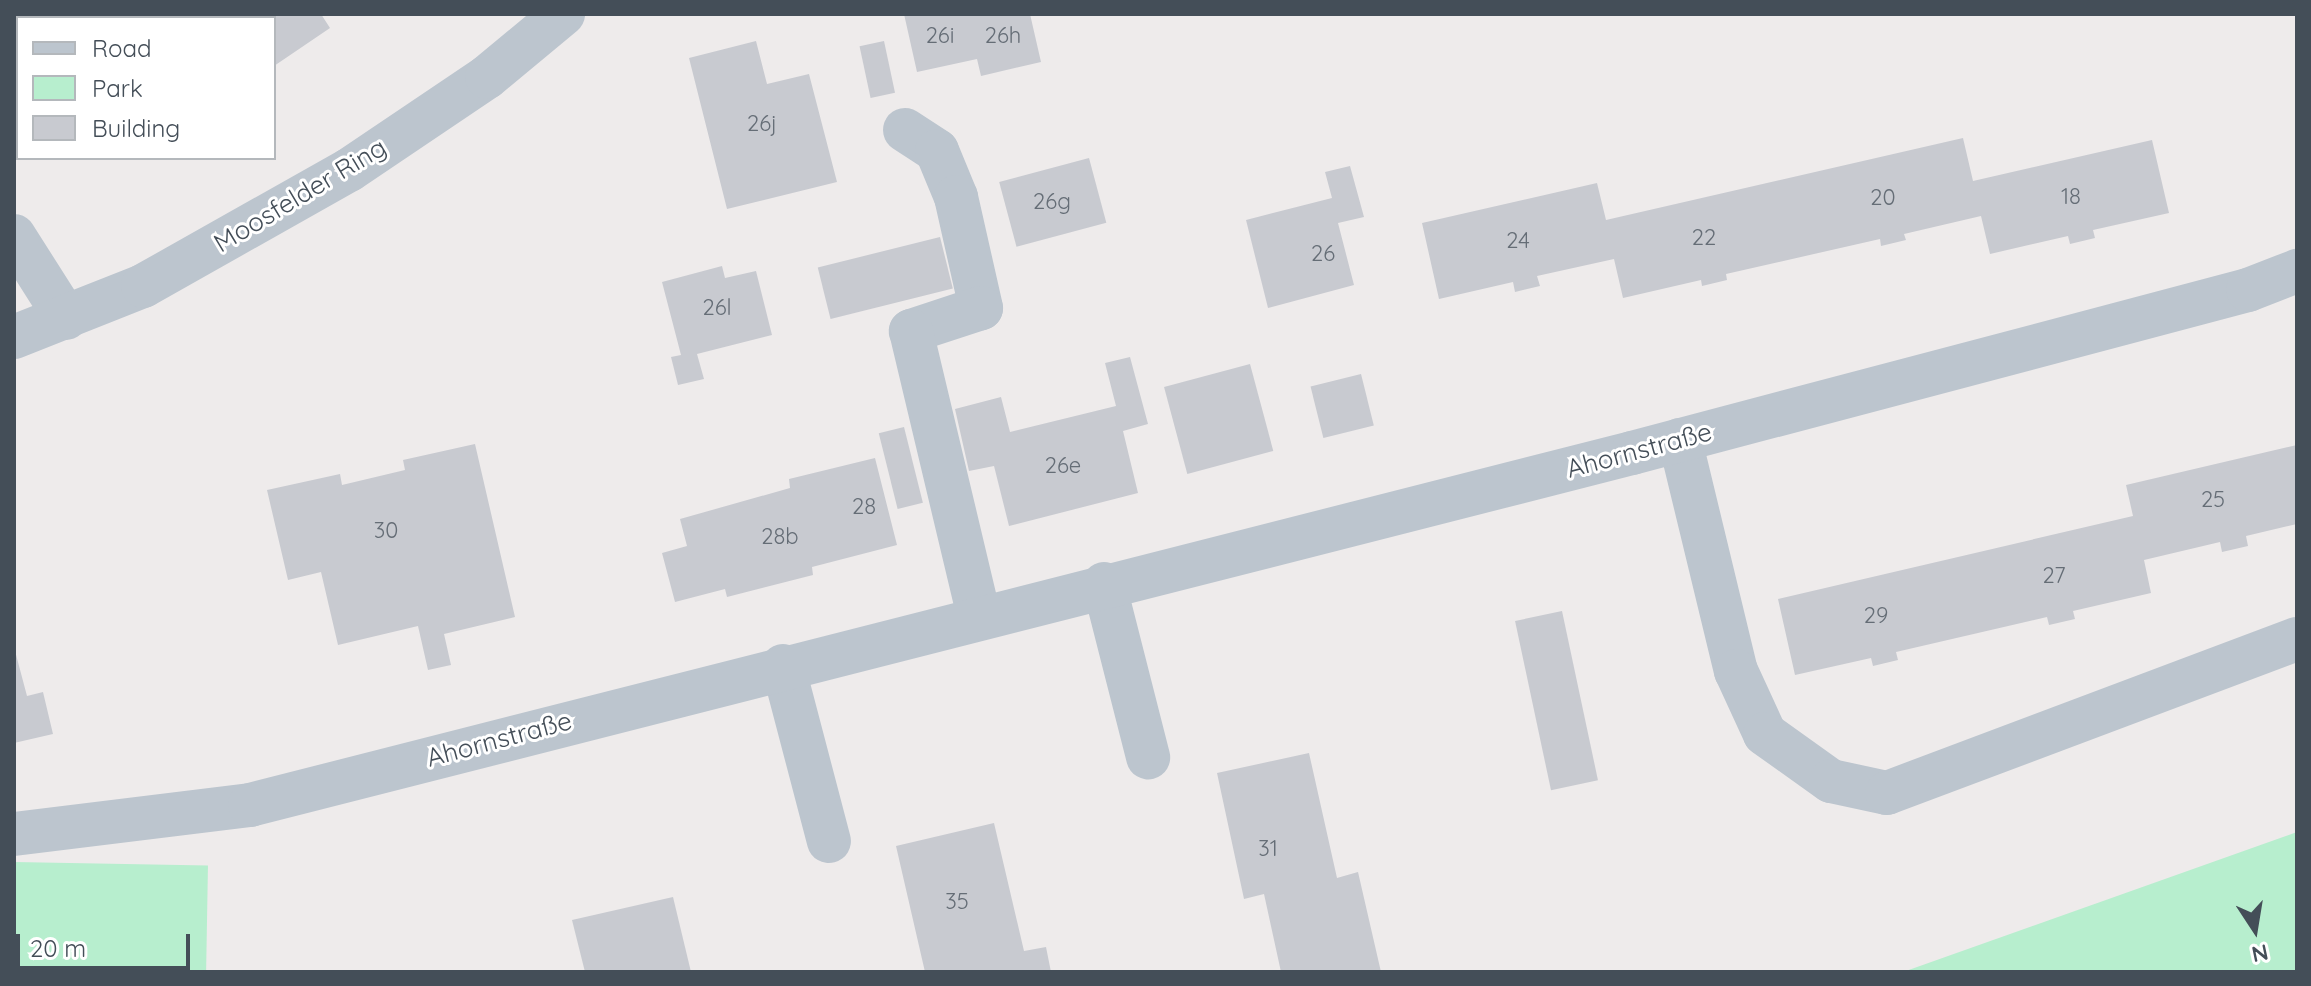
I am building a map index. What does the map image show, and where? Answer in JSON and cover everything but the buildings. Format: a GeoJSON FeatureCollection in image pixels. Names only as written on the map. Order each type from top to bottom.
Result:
{"type":"FeatureCollection","features":[{"type":"Feature","properties":{"kind":"street","name":"Moosfelder Ring"},"geometry":{"type":"LineString","coordinates":[[14,337],[143,286],[349,170],[487,77],[563,14]]}},
{"type":"Feature","properties":{"kind":"street"},"geometry":{"type":"LineString","coordinates":[[905,130],[937,151],[956,197],[981,308],[911,331],[979,617]]}},
{"type":"Feature","properties":{"kind":"street"},"geometry":{"type":"LineString","coordinates":[[14,236],[66,318]]}},
{"type":"Feature","properties":{"kind":"street","name":"Ahornstraße"},"geometry":{"type":"LineString","coordinates":[[14,834],[250,805],[1104,584],[1680,440],[2248,290],[2297,271]]}},
{"type":"Feature","properties":{"kind":"street"},"geometry":{"type":"LineString","coordinates":[[1680,440],[1736,671],[1765,734],[1831,781],[1887,793],[2297,639]]}},
{"type":"Feature","properties":{"kind":"street"},"geometry":{"type":"LineString","coordinates":[[1104,584],[1148,757]]}},
{"type":"Feature","properties":{"kind":"street"},"geometry":{"type":"LineString","coordinates":[[783,666],[829,841]]}},
{"type":"Feature","properties":{"kind":"green space"},"geometry":{"type":"Polygon","coordinates":[[[2297,832],[2297,972],[1903,972],[2297,832]]]}},
{"type":"Feature","properties":{"kind":"green space"},"geometry":{"type":"Polygon","coordinates":[[[14,862],[208,865],[206,972],[14,972],[14,862]]]}}]}
